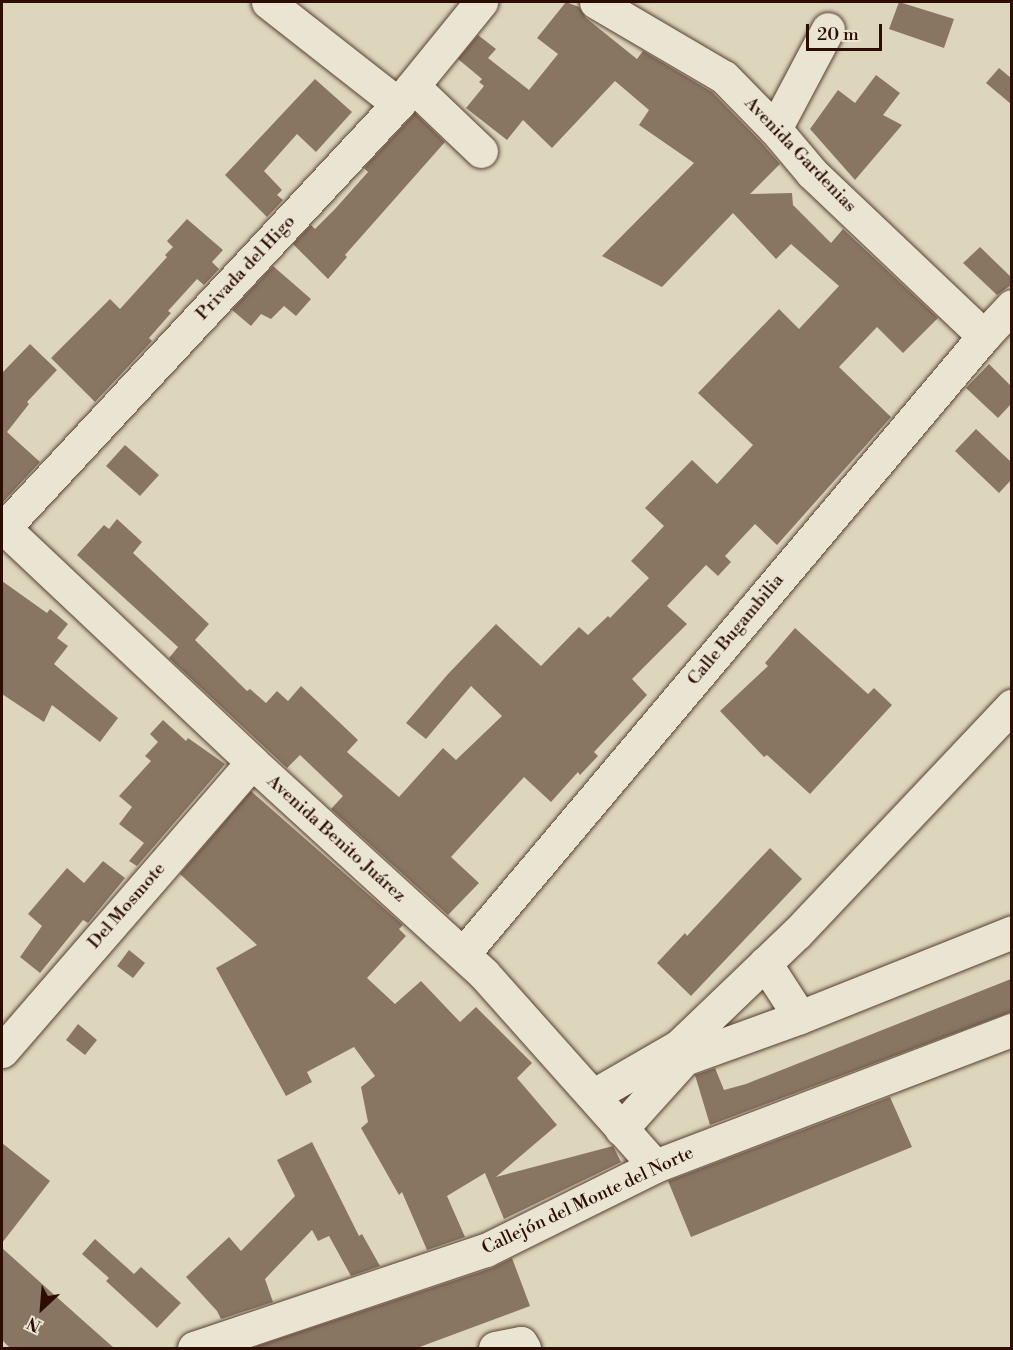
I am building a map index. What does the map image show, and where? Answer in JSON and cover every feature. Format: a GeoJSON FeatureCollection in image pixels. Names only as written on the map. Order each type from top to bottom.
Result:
{"type":"FeatureCollection","features":[{"type":"Feature","properties":{"kind":"street"},"geometry":{"type":"LineString","coordinates":[[268,2],[405,95],[481,151]]}},
{"type":"Feature","properties":{"kind":"street","name":"Privada del Higo"},"geometry":{"type":"LineString","coordinates":[[2,528],[405,95],[481,2]]}},
{"type":"Feature","properties":{"kind":"street","name":"Avenida Gardenias"},"geometry":{"type":"LineString","coordinates":[[596,2],[724,77],[775,129],[812,173],[984,336]]}},
{"type":"Feature","properties":{"kind":"street"},"geometry":{"type":"LineString","coordinates":[[775,129],[828,29]]}},
{"type":"Feature","properties":{"kind":"street","name":"Calle Bugambilia"},"geometry":{"type":"LineString","coordinates":[[463,954],[1011,306]]}},
{"type":"Feature","properties":{"kind":"street","name":"Avenida Benito Juárez"},"geometry":{"type":"LineString","coordinates":[[2,528],[252,762],[484,974],[655,1166]]}},
{"type":"Feature","properties":{"kind":"street"},"geometry":{"type":"LineString","coordinates":[[621,1129],[681,1053],[1011,706]]}},
{"type":"Feature","properties":{"kind":"street","name":"Del Mosmote"},"geometry":{"type":"LineString","coordinates":[[2,1051],[252,762]]}},
{"type":"Feature","properties":{"kind":"street"},"geometry":{"type":"LineString","coordinates":[[594,1095],[681,1053],[800,1017],[1011,932]]}},
{"type":"Feature","properties":{"kind":"street"},"geometry":{"type":"LineString","coordinates":[[765,963],[800,1017]]}},
{"type":"Feature","properties":{"kind":"street","name":"Callejón del Monte del Norte"},"geometry":{"type":"LineString","coordinates":[[194,1348],[486,1250],[655,1166],[1011,1030]]}},
{"type":"Feature","properties":{"kind":"street"},"geometry":{"type":"LineString","coordinates":[[495,1348],[521,1343],[524,1348]]}},
{"type":"Feature","properties":{"kind":"building"},"geometry":{"type":"Polygon","coordinates":[[[566,2],[579,7],[586,18],[637,59],[643,51],[712,92],[761,142],[780,164],[750,194],[792,193],[793,205],[831,243],[843,229],[938,318],[903,353],[877,327],[839,367],[891,417],[777,545],[755,524],[725,556],[731,562],[718,576],[706,565],[667,606],[687,624],[632,679],[647,695],[594,752],[598,756],[580,775],[578,772],[551,802],[524,777],[451,857],[479,883],[448,915],[331,809],[343,796],[300,755],[287,768],[169,658],[178,647],[77,555],[104,525],[109,529],[117,519],[142,542],[133,553],[209,624],[195,640],[247,691],[250,689],[266,703],[277,691],[288,701],[301,686],[358,740],[347,752],[399,797],[443,748],[456,760],[502,716],[471,686],[426,739],[406,723],[448,674],[496,624],[541,666],[579,627],[588,635],[608,616],[610,618],[649,578],[631,561],[664,526],[645,508],[692,460],[717,484],[753,445],[698,393],[779,309],[799,329],[839,286],[791,244],[776,259],[733,213],[662,287],[602,256],[694,163],[639,125],[649,110],[615,81],[552,148],[523,120],[507,140],[466,108],[484,86],[479,82],[482,79],[458,59],[478,35],[496,49],[488,58],[529,90],[558,54],[537,38],[566,2]]]}},
{"type":"Feature","properties":{"kind":"building"},"geometry":{"type":"Polygon","coordinates":[[[899,2],[954,19],[944,48],[889,29],[899,2]]]}},
{"type":"Feature","properties":{"kind":"building"},"geometry":{"type":"Polygon","coordinates":[[[999,68],[1011,78],[1011,104],[986,83],[999,68]]]}},
{"type":"Feature","properties":{"kind":"building"},"geometry":{"type":"Polygon","coordinates":[[[876,75],[900,93],[883,115],[902,125],[855,180],[810,129],[838,90],[855,103],[876,75]]]}},
{"type":"Feature","properties":{"kind":"building"},"geometry":{"type":"Polygon","coordinates":[[[315,79],[352,112],[316,152],[297,134],[264,171],[282,190],[277,195],[283,200],[267,217],[225,175],[315,79]]]}},
{"type":"Feature","properties":{"kind":"building"},"geometry":{"type":"Polygon","coordinates":[[[415,113],[445,142],[345,255],[347,257],[328,279],[293,244],[311,225],[315,229],[335,209],[368,172],[364,168],[415,113]]]}},
{"type":"Feature","properties":{"kind":"building"},"geometry":{"type":"Polygon","coordinates":[[[187,219],[223,250],[212,262],[219,269],[204,285],[197,279],[168,311],[171,313],[149,338],[152,341],[95,402],[51,358],[110,299],[120,309],[167,257],[165,255],[173,247],[167,241],[187,219]]]}},
{"type":"Feature","properties":{"kind":"building"},"geometry":{"type":"Polygon","coordinates":[[[980,247],[1011,277],[1011,285],[997,295],[963,263],[980,247]]]}},
{"type":"Feature","properties":{"kind":"building"},"geometry":{"type":"Polygon","coordinates":[[[273,266],[311,299],[296,316],[284,306],[271,319],[261,314],[251,326],[232,310],[273,266]]]}},
{"type":"Feature","properties":{"kind":"building"},"geometry":{"type":"Polygon","coordinates":[[[30,344],[57,370],[27,402],[29,404],[7,432],[40,462],[2,503],[2,373],[30,344]]]}},
{"type":"Feature","properties":{"kind":"building"},"geometry":{"type":"Polygon","coordinates":[[[989,364],[1011,386],[1011,404],[998,418],[966,388],[989,364]]]}},
{"type":"Feature","properties":{"kind":"building"},"geometry":{"type":"Polygon","coordinates":[[[976,429],[1011,462],[1011,480],[999,493],[955,451],[976,429]]]}},
{"type":"Feature","properties":{"kind":"building"},"geometry":{"type":"Polygon","coordinates":[[[125,445],[159,475],[140,496],[106,466],[125,445]]]}},
{"type":"Feature","properties":{"kind":"building"},"geometry":{"type":"Polygon","coordinates":[[[2,581],[47,613],[50,609],[68,624],[57,638],[68,646],[54,664],[118,718],[100,742],[52,705],[44,722],[2,694],[2,581]]]}},
{"type":"Feature","properties":{"kind":"building"},"geometry":{"type":"Polygon","coordinates":[[[795,628],[868,694],[874,688],[892,705],[810,794],[767,755],[764,757],[720,711],[768,666],[765,663],[795,628]]]}},
{"type":"Feature","properties":{"kind":"building"},"geometry":{"type":"Polygon","coordinates":[[[163,720],[186,741],[188,738],[225,764],[137,866],[129,861],[144,843],[119,824],[132,807],[119,796],[151,761],[145,756],[158,742],[150,734],[163,720]]]}},
{"type":"Feature","properties":{"kind":"building"},"geometry":{"type":"Polygon","coordinates":[[[251,791],[403,925],[399,929],[406,936],[367,978],[395,1004],[421,981],[460,1022],[476,1007],[532,1063],[517,1078],[557,1125],[496,1177],[613,1146],[621,1162],[504,1219],[485,1173],[447,1196],[465,1237],[427,1250],[402,1192],[399,1195],[361,1128],[368,1122],[361,1087],[375,1076],[354,1047],[307,1072],[312,1082],[286,1096],[216,968],[257,945],[180,874],[251,791]]]}},
{"type":"Feature","properties":{"kind":"building"},"geometry":{"type":"Polygon","coordinates":[[[770,848],[802,879],[691,996],[657,963],[685,933],[687,936],[770,848]]]}},
{"type":"Feature","properties":{"kind":"building"},"geometry":{"type":"Polygon","coordinates":[[[103,861],[125,878],[88,923],[83,920],[40,973],[20,957],[42,926],[28,914],[67,868],[84,883],[103,861]]]}},
{"type":"Feature","properties":{"kind":"building"},"geometry":{"type":"Polygon","coordinates":[[[129,950],[145,963],[133,978],[117,966],[129,950]]]}},
{"type":"Feature","properties":{"kind":"building"},"geometry":{"type":"Polygon","coordinates":[[[1011,979],[1011,1012],[710,1125],[695,1075],[715,1068],[724,1090],[746,1084],[1011,979]]]}},
{"type":"Feature","properties":{"kind":"building"},"geometry":{"type":"Polygon","coordinates":[[[78,1024],[97,1040],[85,1055],[66,1040],[78,1024]]]}},
{"type":"Feature","properties":{"kind":"building"},"geometry":{"type":"Polygon","coordinates":[[[890,1097],[912,1147],[691,1237],[668,1181],[890,1097]]]}},
{"type":"Feature","properties":{"kind":"building"},"geometry":{"type":"Polygon","coordinates":[[[312,1142],[359,1236],[362,1234],[380,1266],[351,1276],[329,1236],[318,1241],[312,1230],[265,1279],[273,1302],[221,1319],[217,1311],[186,1277],[229,1237],[241,1251],[295,1196],[277,1160],[312,1142]]]}},
{"type":"Feature","properties":{"kind":"building"},"geometry":{"type":"Polygon","coordinates":[[[2,1143],[50,1181],[2,1243],[2,1143]]]}},
{"type":"Feature","properties":{"kind":"building"},"geometry":{"type":"Polygon","coordinates":[[[95,1239],[134,1274],[141,1267],[181,1303],[157,1328],[106,1281],[109,1278],[82,1254],[95,1239]]]}},
{"type":"Feature","properties":{"kind":"building"},"geometry":{"type":"Polygon","coordinates":[[[2,1248],[114,1348],[10,1348],[2,1340],[2,1248]]]}},
{"type":"Feature","properties":{"kind":"building"},"geometry":{"type":"Polygon","coordinates":[[[512,1258],[530,1306],[417,1348],[251,1348],[492,1268],[512,1258]]]}}]}
